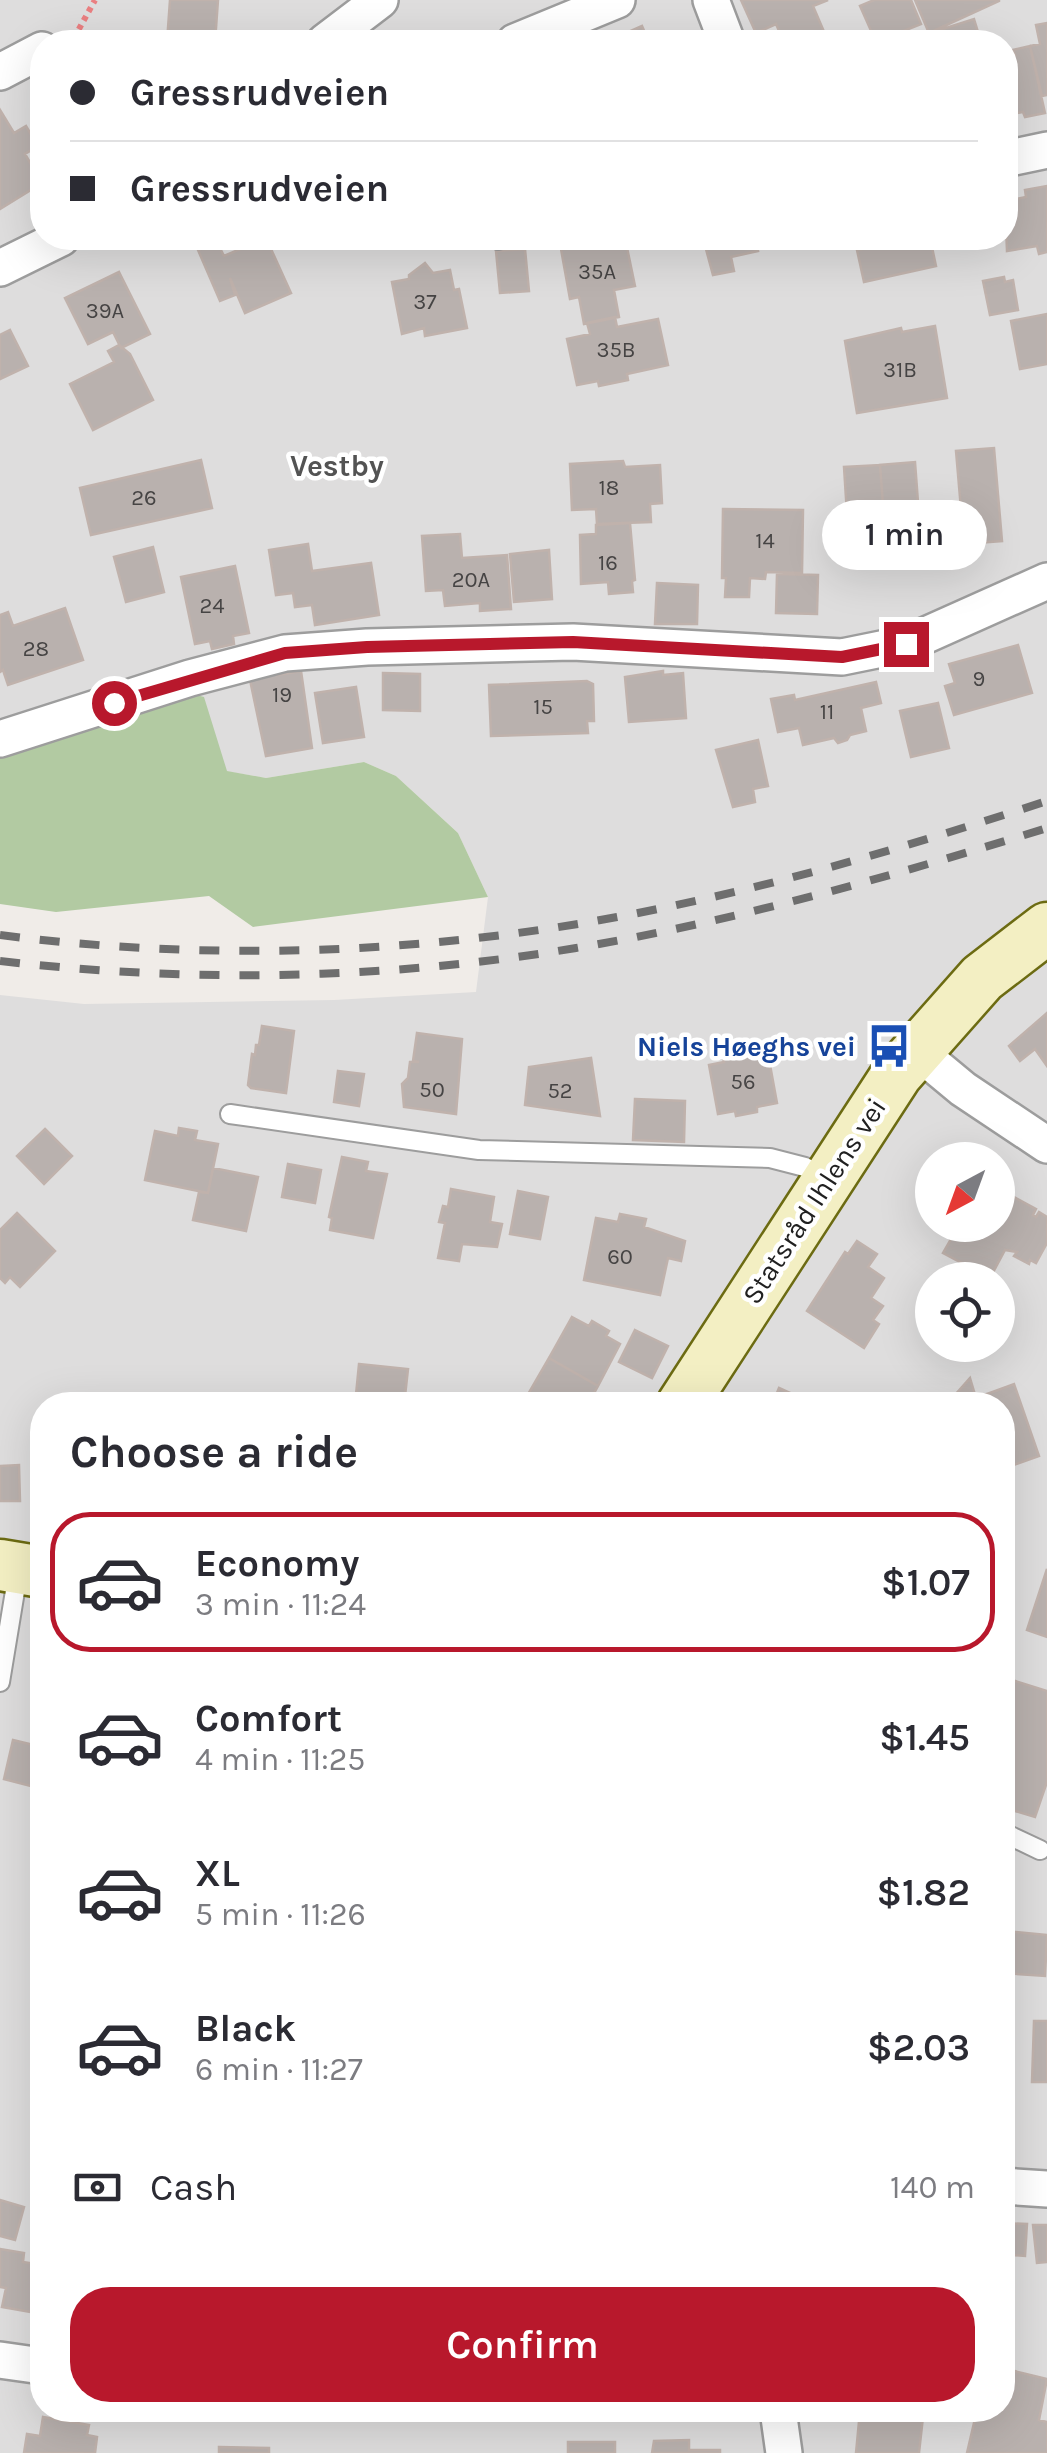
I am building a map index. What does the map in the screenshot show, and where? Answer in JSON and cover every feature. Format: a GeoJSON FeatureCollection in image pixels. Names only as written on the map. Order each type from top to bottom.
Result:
{"type":"FeatureCollection","features":[{"type":"Feature","properties":{"kind":"street"},"geometry":{"type":"LineString","coordinates":[[341,30],[380,0]]}},
{"type":"Feature","properties":{"kind":"street"},"geometry":{"type":"LineString","coordinates":[[545,30],[617,0]]}},
{"type":"Feature","properties":{"kind":"street"},"geometry":{"type":"LineString","coordinates":[[711,0],[722,30]]}},
{"type":"Feature","properties":{"kind":"street"},"geometry":{"type":"LineString","coordinates":[[0,72],[30,56]]}},
{"type":"Feature","properties":{"kind":"street"},"geometry":{"type":"LineString","coordinates":[[1018,156],[1047,150]]}},
{"type":"Feature","properties":{"kind":"street"},"geometry":{"type":"LineString","coordinates":[[0,268],[37,250]]}},
{"type":"Feature","properties":{"kind":"street"},"geometry":{"type":"LineString","coordinates":[[0,739],[190,678],[285,653],[573,642],[842,657],[906,644],[1047,581]]}},
{"type":"Feature","properties":{"kind":"street","name":"Statsråd Ihlens vei"},"geometry":{"type":"LineString","coordinates":[[690,1392],[878,1100],[916,1050],[982,978],[1047,928]]}},
{"type":"Feature","properties":{"kind":"street"},"geometry":{"type":"LineString","coordinates":[[916,1050],[963,1089],[1047,1145]]}},
{"type":"Feature","properties":{"kind":"street"},"geometry":{"type":"LineString","coordinates":[[1015,2187],[1047,2189]]}},
{"type":"Feature","properties":{"kind":"street"},"geometry":{"type":"LineString","coordinates":[[0,2360],[30,2364]]}},
{"type":"Feature","properties":{"kind":"street"},"geometry":{"type":"LineString","coordinates":[[780,2422],[784,2453]]}},
{"type":"Feature","properties":{"kind":"lane"},"geometry":{"type":"LineString","coordinates":[[230,1114],[479,1150],[770,1158],[805,1167],[829,1180]]}},
{"type":"Feature","properties":{"kind":"lane"},"geometry":{"type":"LineString","coordinates":[[0,1682],[20,1568]]}},
{"type":"Feature","properties":{"kind":"lane"},"geometry":{"type":"LineString","coordinates":[[1015,1838],[1040,1850]]}},
{"type":"Feature","properties":{"kind":"path"},"geometry":{"type":"LineString","coordinates":[[78,30],[95,0]]}},
{"type":"Feature","properties":{"kind":"shaded area"},"geometry":{"type":"Polygon","coordinates":[[[0,0],[1047,0],[1047,2453],[0,2453],[0,995],[84,1004],[334,1000],[476,992],[488,897],[458,833],[396,776],[364,762],[266,778],[0,734],[0,0]]]}},
{"type":"Feature","properties":{"kind":"green space"},"geometry":{"type":"Polygon","coordinates":[[[167,687],[204,697],[227,771],[266,778],[364,762],[396,776],[458,833],[488,897],[253,927],[209,896],[56,912],[0,904],[0,734],[167,687]]]}},
{"type":"Feature","properties":{"kind":"building"},"geometry":{"type":"Polygon","coordinates":[[[170,0],[218,0],[216,30],[168,30],[170,0]]]}},
{"type":"Feature","properties":{"kind":"building"},"geometry":{"type":"Polygon","coordinates":[[[741,0],[828,0],[813,6],[823,30],[779,30],[776,24],[755,30],[741,0]]]}},
{"type":"Feature","properties":{"kind":"building"},"geometry":{"type":"Polygon","coordinates":[[[874,0],[911,0],[921,24],[906,30],[871,30],[860,6],[874,0]]]}},
{"type":"Feature","properties":{"kind":"building"},"geometry":{"type":"Polygon","coordinates":[[[915,0],[999,0],[936,30],[928,30],[915,0]]]}},
{"type":"Feature","properties":{"kind":"building"},"geometry":{"type":"Polygon","coordinates":[[[974,19],[977,30],[939,30],[974,19]]]}},
{"type":"Feature","properties":{"kind":"building"},"geometry":{"type":"Polygon","coordinates":[[[1047,23],[1047,95],[1042,96],[1030,46],[1040,44],[1036,25],[1047,23]]]}},
{"type":"Feature","properties":{"kind":"building"},"geometry":{"type":"Polygon","coordinates":[[[1030,46],[1045,113],[1025,117],[1023,112],[1018,113],[1018,49],[1030,46]]]}},
{"type":"Feature","properties":{"kind":"building"},"geometry":{"type":"Polygon","coordinates":[[[0,110],[14,133],[26,126],[30,133],[30,151],[25,154],[30,163],[30,190],[0,209],[0,110]]]}},
{"type":"Feature","properties":{"kind":"building"},"geometry":{"type":"Polygon","coordinates":[[[1047,186],[1047,252],[1039,254],[1037,246],[1018,249],[1018,199],[1026,197],[1025,190],[1047,186]]]}},
{"type":"Feature","properties":{"kind":"building"},"geometry":{"type":"Polygon","coordinates":[[[198,250],[221,250],[224,256],[238,250],[271,250],[291,293],[245,313],[230,278],[235,295],[220,301],[198,250]]]}},
{"type":"Feature","properties":{"kind":"building"},"geometry":{"type":"Polygon","coordinates":[[[525,250],[529,291],[500,293],[496,251],[525,250]]]}},
{"type":"Feature","properties":{"kind":"building"},"geometry":{"type":"Polygon","coordinates":[[[561,250],[628,250],[635,286],[614,290],[619,317],[584,324],[579,297],[570,299],[561,250]]]}},
{"type":"Feature","properties":{"kind":"building"},"geometry":{"type":"Polygon","coordinates":[[[706,250],[758,250],[731,257],[734,271],[713,275],[706,250]]]}},
{"type":"Feature","properties":{"kind":"building"},"geometry":{"type":"Polygon","coordinates":[[[857,250],[933,250],[936,266],[864,282],[857,250]]]}},
{"type":"Feature","properties":{"kind":"building"},"geometry":{"type":"Polygon","coordinates":[[[425,263],[433,273],[450,270],[454,290],[459,289],[467,328],[425,336],[424,328],[402,334],[392,282],[409,279],[425,263]]]}},
{"type":"Feature","properties":{"kind":"building"},"geometry":{"type":"Polygon","coordinates":[[[119,272],[150,334],[121,348],[113,332],[88,344],[65,298],[119,272]]]}},
{"type":"Feature","properties":{"kind":"building"},"geometry":{"type":"Polygon","coordinates":[[[1004,277],[1005,282],[1013,280],[1018,310],[990,315],[983,281],[1004,277]]]}},
{"type":"Feature","properties":{"kind":"building"},"geometry":{"type":"Polygon","coordinates":[[[1047,314],[1047,364],[1020,369],[1011,321],[1047,314]]]}},
{"type":"Feature","properties":{"kind":"building"},"geometry":{"type":"Polygon","coordinates":[[[615,317],[617,327],[658,319],[668,365],[627,374],[628,380],[599,386],[598,381],[577,385],[567,339],[590,334],[587,323],[615,317]]]}},
{"type":"Feature","properties":{"kind":"building"},"geometry":{"type":"Polygon","coordinates":[[[935,326],[947,398],[857,413],[845,341],[901,328],[902,332],[935,326]]]}},
{"type":"Feature","properties":{"kind":"building"},"geometry":{"type":"Polygon","coordinates":[[[10,330],[28,366],[0,379],[0,335],[10,330]]]}},
{"type":"Feature","properties":{"kind":"building"},"geometry":{"type":"Polygon","coordinates":[[[119,345],[130,354],[153,400],[93,430],[70,384],[114,362],[108,351],[119,345]]]}},
{"type":"Feature","properties":{"kind":"building"},"geometry":{"type":"Polygon","coordinates":[[[994,448],[1002,541],[964,544],[956,451],[994,448]]]}},
{"type":"Feature","properties":{"kind":"building"},"geometry":{"type":"Polygon","coordinates":[[[201,460],[212,508],[91,535],[80,488],[201,460]]]}},
{"type":"Feature","properties":{"kind":"building"},"geometry":{"type":"Polygon","coordinates":[[[623,461],[625,467],[660,465],[662,503],[650,504],[651,522],[597,524],[596,509],[572,510],[570,464],[623,461]]]}},
{"type":"Feature","properties":{"kind":"building"},"geometry":{"type":"Polygon","coordinates":[[[915,462],[922,556],[887,558],[880,465],[915,462]]]}},
{"type":"Feature","properties":{"kind":"building"},"geometry":{"type":"Polygon","coordinates":[[[880,465],[887,558],[850,561],[844,467],[880,465]]]}},
{"type":"Feature","properties":{"kind":"building"},"geometry":{"type":"Polygon","coordinates":[[[723,509],[803,510],[802,573],[766,572],[765,579],[750,578],[749,597],[725,597],[723,509]]]}},
{"type":"Feature","properties":{"kind":"building"},"geometry":{"type":"Polygon","coordinates":[[[630,523],[633,592],[609,594],[608,582],[581,584],[580,535],[596,534],[596,525],[630,523]]]}},
{"type":"Feature","properties":{"kind":"building"},"geometry":{"type":"Polygon","coordinates":[[[460,534],[462,558],[507,555],[511,609],[480,611],[480,603],[445,606],[443,590],[426,591],[422,536],[460,534]]]}},
{"type":"Feature","properties":{"kind":"building"},"geometry":{"type":"Polygon","coordinates":[[[308,544],[312,571],[371,563],[379,615],[315,625],[312,605],[295,607],[293,593],[276,595],[269,550],[308,544]]]}},
{"type":"Feature","properties":{"kind":"building"},"geometry":{"type":"Polygon","coordinates":[[[153,547],[164,592],[126,602],[114,557],[153,547]]]}},
{"type":"Feature","properties":{"kind":"building"},"geometry":{"type":"Polygon","coordinates":[[[549,550],[552,599],[514,602],[510,554],[549,550]]]}},
{"type":"Feature","properties":{"kind":"building"},"geometry":{"type":"Polygon","coordinates":[[[235,566],[249,633],[233,636],[234,644],[212,649],[210,641],[195,644],[181,577],[235,566]]]}},
{"type":"Feature","properties":{"kind":"building"},"geometry":{"type":"Polygon","coordinates":[[[777,574],[818,575],[817,614],[776,613],[777,574]]]}},
{"type":"Feature","properties":{"kind":"building"},"geometry":{"type":"Polygon","coordinates":[[[657,583],[698,585],[697,624],[655,624],[657,583]]]}},
{"type":"Feature","properties":{"kind":"building"},"geometry":{"type":"Polygon","coordinates":[[[65,608],[83,660],[8,685],[3,670],[0,672],[0,615],[8,612],[13,626],[65,608]]]}},
{"type":"Feature","properties":{"kind":"building"},"geometry":{"type":"Polygon","coordinates":[[[1018,645],[1032,693],[954,715],[945,686],[955,683],[949,664],[1018,645]]]}},
{"type":"Feature","properties":{"kind":"building"},"geometry":{"type":"Polygon","coordinates":[[[276,670],[277,675],[301,671],[312,748],[266,756],[250,680],[260,678],[259,673],[276,670]]]}},
{"type":"Feature","properties":{"kind":"building"},"geometry":{"type":"Polygon","coordinates":[[[663,671],[663,675],[683,673],[686,718],[629,722],[625,677],[663,671]]]}},
{"type":"Feature","properties":{"kind":"building"},"geometry":{"type":"Polygon","coordinates":[[[383,673],[420,674],[420,711],[383,710],[383,673]]]}},
{"type":"Feature","properties":{"kind":"building"},"geometry":{"type":"Polygon","coordinates":[[[587,681],[593,684],[594,721],[587,721],[588,733],[491,736],[489,685],[587,681]]]}},
{"type":"Feature","properties":{"kind":"building"},"geometry":{"type":"Polygon","coordinates":[[[876,682],[881,703],[861,708],[866,731],[838,743],[834,738],[803,745],[799,728],[778,732],[771,699],[794,695],[795,700],[876,682]]]}},
{"type":"Feature","properties":{"kind":"building"},"geometry":{"type":"Polygon","coordinates":[[[356,687],[364,737],[323,743],[315,693],[356,687]]]}},
{"type":"Feature","properties":{"kind":"building"},"geometry":{"type":"Polygon","coordinates":[[[938,703],[949,748],[911,757],[900,711],[938,703]]]}},
{"type":"Feature","properties":{"kind":"building"},"geometry":{"type":"Polygon","coordinates":[[[758,740],[768,786],[753,789],[755,802],[733,807],[716,750],[758,740]]]}},
{"type":"Feature","properties":{"kind":"building"},"geometry":{"type":"Polygon","coordinates":[[[1047,1013],[1047,1066],[1035,1049],[1020,1061],[1009,1046],[1047,1013]]]}},
{"type":"Feature","properties":{"kind":"building"},"geometry":{"type":"Polygon","coordinates":[[[262,1026],[294,1031],[286,1093],[248,1085],[252,1054],[259,1045],[262,1026]]]}},
{"type":"Feature","properties":{"kind":"building"},"geometry":{"type":"Polygon","coordinates":[[[417,1033],[462,1039],[456,1114],[404,1107],[402,1084],[408,1078],[410,1062],[419,1062],[413,1061],[417,1033]]]}},
{"type":"Feature","properties":{"kind":"building"},"geometry":{"type":"Polygon","coordinates":[[[752,1052],[752,1057],[768,1054],[777,1103],[736,1116],[735,1111],[718,1114],[709,1065],[724,1062],[723,1057],[752,1052]]]}},
{"type":"Feature","properties":{"kind":"building"},"geometry":{"type":"Polygon","coordinates":[[[591,1058],[600,1116],[525,1105],[529,1067],[591,1058]]]}},
{"type":"Feature","properties":{"kind":"building"},"geometry":{"type":"Polygon","coordinates":[[[338,1071],[364,1074],[359,1106],[334,1102],[338,1071]]]}},
{"type":"Feature","properties":{"kind":"building"},"geometry":{"type":"Polygon","coordinates":[[[635,1099],[685,1101],[684,1142],[633,1140],[635,1099]]]}},
{"type":"Feature","properties":{"kind":"building"},"geometry":{"type":"Polygon","coordinates":[[[179,1128],[197,1131],[195,1140],[218,1144],[208,1193],[145,1180],[155,1131],[178,1136],[179,1128]]]}},
{"type":"Feature","properties":{"kind":"building"},"geometry":{"type":"Polygon","coordinates":[[[45,1129],[72,1156],[44,1184],[17,1156],[45,1129]]]}},
{"type":"Feature","properties":{"kind":"building"},"geometry":{"type":"Polygon","coordinates":[[[342,1157],[368,1162],[366,1171],[387,1174],[373,1238],[330,1230],[329,1217],[342,1157]]]}},
{"type":"Feature","properties":{"kind":"building"},"geometry":{"type":"Polygon","coordinates":[[[288,1164],[321,1170],[315,1203],[282,1197],[288,1164]]]}},
{"type":"Feature","properties":{"kind":"building"},"geometry":{"type":"Polygon","coordinates":[[[213,1168],[258,1177],[246,1231],[193,1220],[199,1192],[208,1193],[213,1168]]]}},
{"type":"Feature","properties":{"kind":"building"},"geometry":{"type":"Polygon","coordinates":[[[451,1189],[494,1197],[490,1222],[502,1224],[497,1247],[462,1244],[459,1261],[438,1258],[445,1223],[439,1222],[443,1206],[448,1207],[451,1189]]]}},
{"type":"Feature","properties":{"kind":"building"},"geometry":{"type":"Polygon","coordinates":[[[518,1191],[548,1197],[540,1239],[510,1234],[518,1191]]]}},
{"type":"Feature","properties":{"kind":"building"},"geometry":{"type":"Polygon","coordinates":[[[1015,1198],[1036,1209],[1036,1217],[1039,1212],[1047,1217],[1047,1243],[1036,1263],[1030,1260],[1029,1264],[1014,1256],[1017,1252],[1005,1250],[999,1262],[960,1262],[943,1253],[949,1242],[1015,1242],[1015,1198]]]}},
{"type":"Feature","properties":{"kind":"building"},"geometry":{"type":"Polygon","coordinates":[[[17,1213],[55,1251],[20,1287],[10,1277],[5,1283],[0,1278],[0,1230],[17,1213]]]}},
{"type":"Feature","properties":{"kind":"building"},"geometry":{"type":"Polygon","coordinates":[[[620,1214],[646,1219],[644,1227],[685,1241],[681,1261],[668,1258],[660,1295],[584,1280],[596,1218],[618,1222],[620,1214]]]}},
{"type":"Feature","properties":{"kind":"building"},"geometry":{"type":"Polygon","coordinates":[[[857,1241],[877,1254],[868,1267],[884,1278],[871,1298],[883,1306],[873,1320],[879,1324],[864,1348],[807,1311],[845,1252],[848,1254],[857,1241]]]}},
{"type":"Feature","properties":{"kind":"building"},"geometry":{"type":"Polygon","coordinates":[[[572,1317],[589,1326],[592,1321],[609,1331],[606,1336],[620,1344],[598,1386],[549,1358],[572,1317]]]}},
{"type":"Feature","properties":{"kind":"building"},"geometry":{"type":"Polygon","coordinates":[[[635,1330],[668,1346],[652,1378],[619,1362],[635,1330]]]}},
{"type":"Feature","properties":{"kind":"building"},"geometry":{"type":"Polygon","coordinates":[[[549,1358],[598,1386],[595,1392],[529,1392],[549,1358]]]}},
{"type":"Feature","properties":{"kind":"building"},"geometry":{"type":"Polygon","coordinates":[[[359,1364],[408,1369],[405,1392],[356,1392],[359,1364]]]}},
{"type":"Feature","properties":{"kind":"building"},"geometry":{"type":"Polygon","coordinates":[[[970,1378],[974,1392],[958,1392],[970,1378]]]}},
{"type":"Feature","properties":{"kind":"building"},"geometry":{"type":"Polygon","coordinates":[[[1014,1384],[1039,1456],[1015,1464],[1015,1392],[992,1392],[1014,1384]]]}},
{"type":"Feature","properties":{"kind":"building"},"geometry":{"type":"Polygon","coordinates":[[[19,1465],[20,1501],[0,1501],[0,1466],[19,1465]]]}},
{"type":"Feature","properties":{"kind":"building"},"geometry":{"type":"Polygon","coordinates":[[[1047,1569],[1047,1637],[1027,1630],[1047,1569]]]}},
{"type":"Feature","properties":{"kind":"building"},"geometry":{"type":"Polygon","coordinates":[[[1015,1681],[1047,1691],[1047,1782],[1035,1817],[1015,1811],[1015,1681]]]}},
{"type":"Feature","properties":{"kind":"building"},"geometry":{"type":"Polygon","coordinates":[[[13,1740],[30,1744],[30,1786],[4,1779],[13,1740]]]}},
{"type":"Feature","properties":{"kind":"building"},"geometry":{"type":"Polygon","coordinates":[[[1015,1932],[1047,1935],[1045,1976],[1015,1974],[1015,1932]]]}},
{"type":"Feature","properties":{"kind":"building"},"geometry":{"type":"Polygon","coordinates":[[[1034,2021],[1047,2021],[1047,2082],[1032,2082],[1034,2021]]]}},
{"type":"Feature","properties":{"kind":"building"},"geometry":{"type":"Polygon","coordinates":[[[0,2200],[24,2207],[15,2240],[0,2236],[0,2200]]]}},
{"type":"Feature","properties":{"kind":"building"},"geometry":{"type":"Polygon","coordinates":[[[1015,2224],[1027,2224],[1025,2256],[1015,2255],[1015,2224]]]}},
{"type":"Feature","properties":{"kind":"building"},"geometry":{"type":"Polygon","coordinates":[[[1033,2225],[1047,2225],[1047,2262],[1037,2263],[1033,2225]]]}},
{"type":"Feature","properties":{"kind":"building"},"geometry":{"type":"Polygon","coordinates":[[[0,2249],[24,2253],[23,2262],[30,2263],[30,2312],[2,2307],[6,2288],[0,2287],[0,2249]]]}},
{"type":"Feature","properties":{"kind":"building"},"geometry":{"type":"Polygon","coordinates":[[[1015,2371],[1047,2379],[1039,2420],[1047,2422],[1047,2453],[967,2453],[974,2422],[1015,2422],[1015,2371]]]}},
{"type":"Feature","properties":{"kind":"building"},"geometry":{"type":"Polygon","coordinates":[[[42,2422],[89,2425],[87,2435],[97,2437],[95,2453],[24,2453],[27,2434],[40,2436],[42,2422]]]}},
{"type":"Feature","properties":{"kind":"building"},"geometry":{"type":"Polygon","coordinates":[[[859,2422],[922,2422],[919,2453],[856,2453],[859,2422]]]}},
{"type":"Feature","properties":{"kind":"building"},"geometry":{"type":"Polygon","coordinates":[[[689,2440],[689,2450],[720,2453],[652,2453],[654,2441],[689,2440]]]}},
{"type":"Feature","properties":{"kind":"building"},"geometry":{"type":"Polygon","coordinates":[[[568,2442],[615,2442],[615,2453],[568,2453],[568,2442]]]}},
{"type":"Feature","properties":{"kind":"building"},"geometry":{"type":"Polygon","coordinates":[[[219,2447],[269,2448],[269,2453],[219,2453],[219,2447]]]}},
{"type":"Feature","properties":{"kind":"railway"},"geometry":{"type":"LineString","coordinates":[[0,935],[231,951],[464,940],[617,917],[780,881],[1047,801]]}},
{"type":"Feature","properties":{"kind":"railway"},"geometry":{"type":"LineString","coordinates":[[0,961],[144,973],[288,975],[505,959],[636,937],[754,911],[1047,828]]}},
{"type":"Feature","properties":{"kind":"place","name":"Niels Høeghs vei"},"geometry":{"type":"Point","coordinates":[889,1046]}},
{"type":"Feature","properties":{"kind":"district","name":"Vestby"},"geometry":{"type":"Point","coordinates":[337,466]}},
{"type":"Feature","properties":{"kind":"route"},"geometry":{"type":"LineString","coordinates":[[114,703],[285,653],[573,642],[842,657],[906,644]]}}]}
